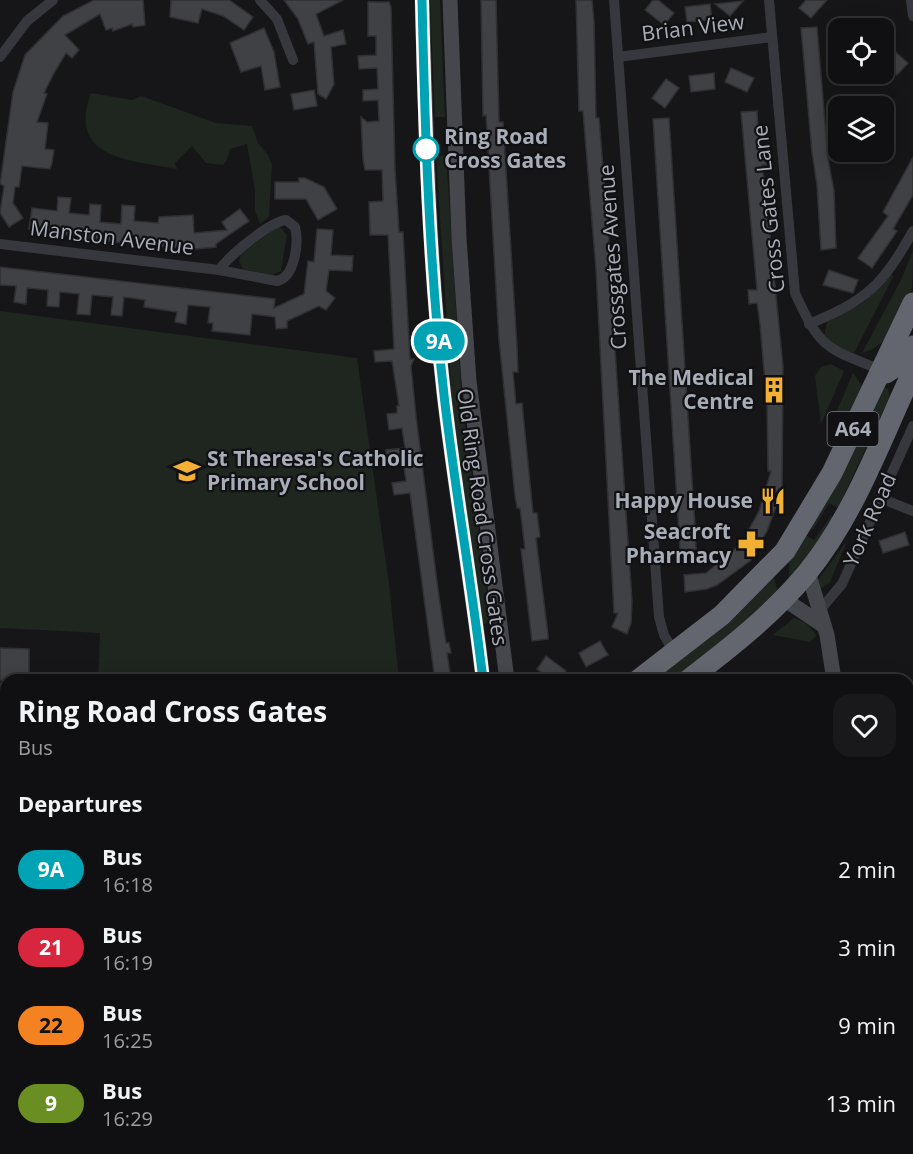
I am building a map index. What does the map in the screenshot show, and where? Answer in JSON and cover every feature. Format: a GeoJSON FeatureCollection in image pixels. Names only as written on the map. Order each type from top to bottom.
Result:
{"type":"FeatureCollection","features":[{"type":"Feature","properties":{"kind":"highway","name":"A64"},"geometry":{"type":"LineString","coordinates":[[646,674],[744,595],[785,551],[827,483],[884,372],[913,303]]}},
{"type":"Feature","properties":{"kind":"highway"},"geometry":{"type":"LineString","coordinates":[[902,393],[884,372],[904,361],[913,346]]}},
{"type":"Feature","properties":{"kind":"highway","name":"York Road"},"geometry":{"type":"LineString","coordinates":[[784,598],[808,572],[850,508],[913,371]]}},
{"type":"Feature","properties":{"kind":"highway"},"geometry":{"type":"LineString","coordinates":[[784,598],[778,577],[785,551]]}},
{"type":"Feature","properties":{"kind":"highway","name":"A64"},"geometry":{"type":"LineString","coordinates":[[696,674],[752,631],[784,598]]}},
{"type":"Feature","properties":{"kind":"main road","name":"Old Ring Road Cross Gates"},"geometry":{"type":"LineString","coordinates":[[422,0],[426,153],[435,296],[446,406],[482,674]]}},
{"type":"Feature","properties":{"kind":"main road","name":"Old Ring Road Cross Gates"},"geometry":{"type":"LineString","coordinates":[[450,0],[459,238],[469,381],[506,674]]}},
{"type":"Feature","properties":{"kind":"main road"},"geometry":{"type":"LineString","coordinates":[[808,572],[820,609],[833,674]]}},
{"type":"Feature","properties":{"kind":"main road"},"geometry":{"type":"LineString","coordinates":[[784,598],[824,626]]}},
{"type":"Feature","properties":{"kind":"street"},"geometry":{"type":"LineString","coordinates":[[0,57],[27,21],[53,0]]}},
{"type":"Feature","properties":{"kind":"street"},"geometry":{"type":"LineString","coordinates":[[260,0],[277,19],[293,60]]}},
{"type":"Feature","properties":{"kind":"street","name":"Crossgates Avenue"},"geometry":{"type":"LineString","coordinates":[[614,0],[659,617],[664,635],[674,652]]}},
{"type":"Feature","properties":{"kind":"street","name":"Cross Gates Lane"},"geometry":{"type":"LineString","coordinates":[[769,0],[795,293],[809,324],[827,347],[884,372]]}},
{"type":"Feature","properties":{"kind":"street"},"geometry":{"type":"LineString","coordinates":[[910,0],[913,16]]}},
{"type":"Feature","properties":{"kind":"street","name":"Brian View"},"geometry":{"type":"LineString","coordinates":[[618,57],[772,37]]}},
{"type":"Feature","properties":{"kind":"street","name":"Manston Avenue"},"geometry":{"type":"LineString","coordinates":[[0,244],[219,270],[277,280],[285,278],[291,270],[295,227],[290,222],[278,222],[244,247],[219,270]]}},
{"type":"Feature","properties":{"kind":"street"},"geometry":{"type":"LineString","coordinates":[[809,324],[841,311],[870,294],[899,257],[913,231]]}},
{"type":"Feature","properties":{"kind":"street","name":"York Road"},"geometry":{"type":"LineString","coordinates":[[820,609],[842,584],[913,426]]}},
{"type":"Feature","properties":{"kind":"street"},"geometry":{"type":"LineString","coordinates":[[880,498],[913,511]]}},
{"type":"Feature","properties":{"kind":"shaded area"},"geometry":{"type":"Polygon","coordinates":[[[430,0],[440,0],[445,117],[435,117],[430,0]]]}},
{"type":"Feature","properties":{"kind":"shaded area"},"geometry":{"type":"Polygon","coordinates":[[[91,93],[132,100],[141,96],[216,123],[252,126],[258,143],[268,155],[272,165],[269,217],[260,224],[255,211],[255,190],[247,144],[230,149],[223,165],[206,163],[192,146],[175,163],[177,169],[122,158],[95,144],[88,131],[86,115],[91,93]]]}},
{"type":"Feature","properties":{"kind":"shaded area"},"geometry":{"type":"Polygon","coordinates":[[[446,155],[462,401],[491,623],[481,624],[452,402],[436,156],[446,155]]]}},
{"type":"Feature","properties":{"kind":"shaded area"},"geometry":{"type":"Polygon","coordinates":[[[280,227],[287,235],[281,271],[272,275],[243,269],[239,261],[241,254],[275,228],[280,227]]]}},
{"type":"Feature","properties":{"kind":"shaded area"},"geometry":{"type":"Polygon","coordinates":[[[913,251],[912,289],[900,319],[888,337],[872,350],[862,353],[901,280],[913,251]]]}},
{"type":"Feature","properties":{"kind":"shaded area"},"geometry":{"type":"Polygon","coordinates":[[[892,274],[893,277],[854,353],[843,351],[824,336],[827,322],[864,302],[892,274]]]}},
{"type":"Feature","properties":{"kind":"shaded area","name":"St Theresa's Catholic Primary School"},"geometry":{"type":"Polygon","coordinates":[[[0,311],[357,358],[389,584],[398,674],[98,674],[100,633],[0,628],[0,311]]]}},
{"type":"Feature","properties":{"kind":"shaded area"},"geometry":{"type":"Polygon","coordinates":[[[831,364],[844,371],[821,424],[815,376],[821,367],[831,364]]]}},
{"type":"Feature","properties":{"kind":"shaded area"},"geometry":{"type":"Polygon","coordinates":[[[853,373],[862,386],[842,427],[831,425],[853,373]]]}},
{"type":"Feature","properties":{"kind":"shaded area"},"geometry":{"type":"Polygon","coordinates":[[[884,387],[888,389],[890,396],[838,508],[829,503],[813,530],[808,527],[884,387]]]}},
{"type":"Feature","properties":{"kind":"shaded area"},"geometry":{"type":"Polygon","coordinates":[[[831,516],[835,518],[788,584],[790,553],[804,534],[814,540],[831,516]]]}},
{"type":"Feature","properties":{"kind":"shaded area"},"geometry":{"type":"Polygon","coordinates":[[[847,541],[830,582],[818,591],[815,584],[847,541]]]}},
{"type":"Feature","properties":{"kind":"shaded area"},"geometry":{"type":"Polygon","coordinates":[[[774,578],[779,597],[729,642],[682,674],[659,674],[720,630],[774,578]]]}},
{"type":"Feature","properties":{"kind":"shaded area"},"geometry":{"type":"Polygon","coordinates":[[[794,618],[807,624],[814,632],[816,636],[810,642],[773,635],[794,618]]]}},
{"type":"Feature","properties":{"kind":"building"},"geometry":{"type":"Polygon","coordinates":[[[94,0],[143,0],[145,25],[133,27],[132,24],[113,31],[112,28],[106,30],[100,14],[65,35],[79,50],[72,58],[66,53],[54,73],[44,93],[47,94],[37,122],[48,123],[45,149],[54,150],[52,163],[50,169],[22,166],[19,187],[15,187],[13,203],[23,218],[9,227],[0,213],[4,186],[0,184],[13,92],[25,55],[63,16],[94,0]]]}},
{"type":"Feature","properties":{"kind":"building"},"geometry":{"type":"Polygon","coordinates":[[[171,0],[229,0],[253,17],[244,30],[223,16],[202,9],[198,23],[170,17],[171,0]]]}},
{"type":"Feature","properties":{"kind":"building"},"geometry":{"type":"Polygon","coordinates":[[[284,0],[343,0],[316,14],[324,36],[343,30],[346,44],[331,47],[334,84],[326,99],[318,94],[314,42],[308,44],[298,19],[284,0]]]}},
{"type":"Feature","properties":{"kind":"building"},"geometry":{"type":"Polygon","coordinates":[[[481,0],[496,0],[499,122],[503,122],[517,347],[518,372],[513,372],[516,404],[522,403],[533,513],[537,513],[540,537],[536,538],[548,635],[548,639],[532,641],[521,549],[525,549],[520,508],[517,508],[515,496],[499,340],[486,115],[483,116],[481,0]]]}},
{"type":"Feature","properties":{"kind":"building"},"geometry":{"type":"Polygon","coordinates":[[[576,0],[592,0],[594,21],[596,118],[599,118],[612,279],[632,601],[631,623],[627,634],[612,627],[618,613],[614,613],[596,270],[583,111],[579,111],[576,0]]]}},
{"type":"Feature","properties":{"kind":"building"},"geometry":{"type":"Polygon","coordinates":[[[653,0],[658,0],[674,13],[664,25],[645,10],[653,0]]]}},
{"type":"Feature","properties":{"kind":"building"},"geometry":{"type":"Polygon","coordinates":[[[806,0],[827,0],[811,18],[799,8],[806,0]]]}},
{"type":"Feature","properties":{"kind":"building"},"geometry":{"type":"Polygon","coordinates":[[[743,1],[730,16],[715,4],[743,1]]]}},
{"type":"Feature","properties":{"kind":"building"},"geometry":{"type":"Polygon","coordinates":[[[368,2],[389,2],[391,7],[395,169],[399,232],[403,232],[410,359],[414,359],[411,366],[416,416],[438,590],[446,643],[449,643],[451,653],[447,653],[450,674],[434,674],[410,493],[394,495],[392,483],[406,481],[403,460],[387,461],[386,450],[405,448],[402,428],[389,430],[387,414],[397,413],[397,406],[399,406],[392,361],[375,362],[374,351],[394,349],[388,235],[370,235],[369,202],[383,201],[382,170],[365,170],[363,159],[361,117],[367,122],[379,121],[378,100],[363,101],[363,90],[378,89],[377,68],[359,69],[358,56],[376,55],[376,36],[368,36],[368,2]]]}},
{"type":"Feature","properties":{"kind":"building"},"geometry":{"type":"Polygon","coordinates":[[[710,4],[712,20],[687,22],[685,7],[710,4]]]}},
{"type":"Feature","properties":{"kind":"building"},"geometry":{"type":"Polygon","coordinates":[[[817,27],[828,162],[834,191],[836,248],[821,250],[817,185],[801,28],[817,27]]]}},
{"type":"Feature","properties":{"kind":"building"},"geometry":{"type":"Polygon","coordinates":[[[264,28],[274,52],[280,87],[265,90],[261,66],[241,72],[230,43],[264,28]]]}},
{"type":"Feature","properties":{"kind":"building"},"geometry":{"type":"Polygon","coordinates":[[[894,51],[908,63],[897,75],[894,72],[894,51]]]}},
{"type":"Feature","properties":{"kind":"building"},"geometry":{"type":"Polygon","coordinates":[[[731,68],[754,78],[747,92],[725,82],[731,68]]]}},
{"type":"Feature","properties":{"kind":"building"},"geometry":{"type":"Polygon","coordinates":[[[714,73],[715,89],[691,92],[689,76],[714,73]]]}},
{"type":"Feature","properties":{"kind":"building"},"geometry":{"type":"Polygon","coordinates":[[[666,79],[679,88],[665,108],[652,98],[666,79]]]}},
{"type":"Feature","properties":{"kind":"building"},"geometry":{"type":"Polygon","coordinates":[[[314,90],[317,106],[294,110],[291,94],[314,90]]]}},
{"type":"Feature","properties":{"kind":"building"},"geometry":{"type":"Polygon","coordinates":[[[757,111],[759,144],[760,148],[765,148],[762,156],[767,165],[762,165],[770,226],[772,226],[770,234],[783,367],[782,490],[767,531],[750,561],[717,585],[685,592],[684,575],[706,573],[741,544],[759,511],[771,471],[768,471],[767,405],[760,324],[757,303],[749,304],[748,290],[757,290],[741,112],[757,111]]]}},
{"type":"Feature","properties":{"kind":"building"},"geometry":{"type":"Polygon","coordinates":[[[669,118],[696,549],[680,550],[653,119],[669,118]]]}},
{"type":"Feature","properties":{"kind":"building"},"geometry":{"type":"Polygon","coordinates":[[[913,157],[913,195],[893,229],[897,231],[872,268],[858,258],[888,216],[883,212],[913,157]]]}},
{"type":"Feature","properties":{"kind":"building"},"geometry":{"type":"Polygon","coordinates":[[[299,178],[305,178],[324,187],[337,209],[318,220],[306,199],[275,199],[275,182],[299,182],[299,178]]]}},
{"type":"Feature","properties":{"kind":"building"},"geometry":{"type":"Polygon","coordinates":[[[58,197],[71,198],[69,213],[89,215],[90,204],[101,205],[100,222],[121,224],[122,205],[135,206],[134,221],[158,223],[159,217],[193,215],[194,233],[227,230],[222,222],[240,209],[249,221],[216,244],[216,247],[196,249],[129,244],[29,229],[32,208],[57,211],[58,197]]]}},
{"type":"Feature","properties":{"kind":"building"},"geometry":{"type":"Polygon","coordinates":[[[317,229],[333,230],[331,255],[353,256],[352,271],[329,270],[326,291],[335,298],[326,310],[319,306],[287,321],[287,328],[276,329],[275,317],[252,314],[250,335],[212,331],[213,323],[208,323],[210,307],[188,305],[186,324],[175,322],[177,312],[144,307],[145,300],[124,297],[122,316],[111,315],[113,297],[92,295],[90,315],[77,314],[79,294],[60,292],[59,307],[47,306],[48,290],[27,288],[26,304],[14,302],[16,286],[0,285],[0,267],[275,299],[274,308],[304,294],[308,261],[314,262],[317,229]]]}},
{"type":"Feature","properties":{"kind":"building"},"geometry":{"type":"Polygon","coordinates":[[[829,270],[858,280],[853,293],[823,285],[829,270]]]}},
{"type":"Feature","properties":{"kind":"building"},"geometry":{"type":"Polygon","coordinates":[[[905,532],[909,545],[883,553],[879,541],[905,532]]]}},
{"type":"Feature","properties":{"kind":"building"},"geometry":{"type":"Polygon","coordinates":[[[600,641],[608,655],[586,667],[579,653],[600,641]]]}},
{"type":"Feature","properties":{"kind":"building"},"geometry":{"type":"Polygon","coordinates":[[[0,648],[29,649],[29,674],[0,674],[0,648]]]}},
{"type":"Feature","properties":{"kind":"building"},"geometry":{"type":"Polygon","coordinates":[[[546,656],[566,671],[564,674],[543,674],[537,669],[546,656]]]}},
{"type":"Feature","properties":{"kind":"bus line","name":"9A"},"geometry":{"type":"LineString","coordinates":[[422,0],[426,153],[435,296],[444,395],[482,674]]}},
{"type":"Feature","properties":{"kind":"place","name":"Ring Road Cross Gates"},"geometry":{"type":"Point","coordinates":[426,149]}},
{"type":"Feature","properties":{"kind":"place","name":"The Medical Centre"},"geometry":{"type":"Point","coordinates":[774,390]}},
{"type":"Feature","properties":{"kind":"place","name":"St Theresa's Catholic Primary School"},"geometry":{"type":"Point","coordinates":[187,471]}},
{"type":"Feature","properties":{"kind":"place","name":"Happy House"},"geometry":{"type":"Point","coordinates":[773,501]}},
{"type":"Feature","properties":{"kind":"place","name":"Seacroft Pharmacy"},"geometry":{"type":"Point","coordinates":[751,544]}}]}
